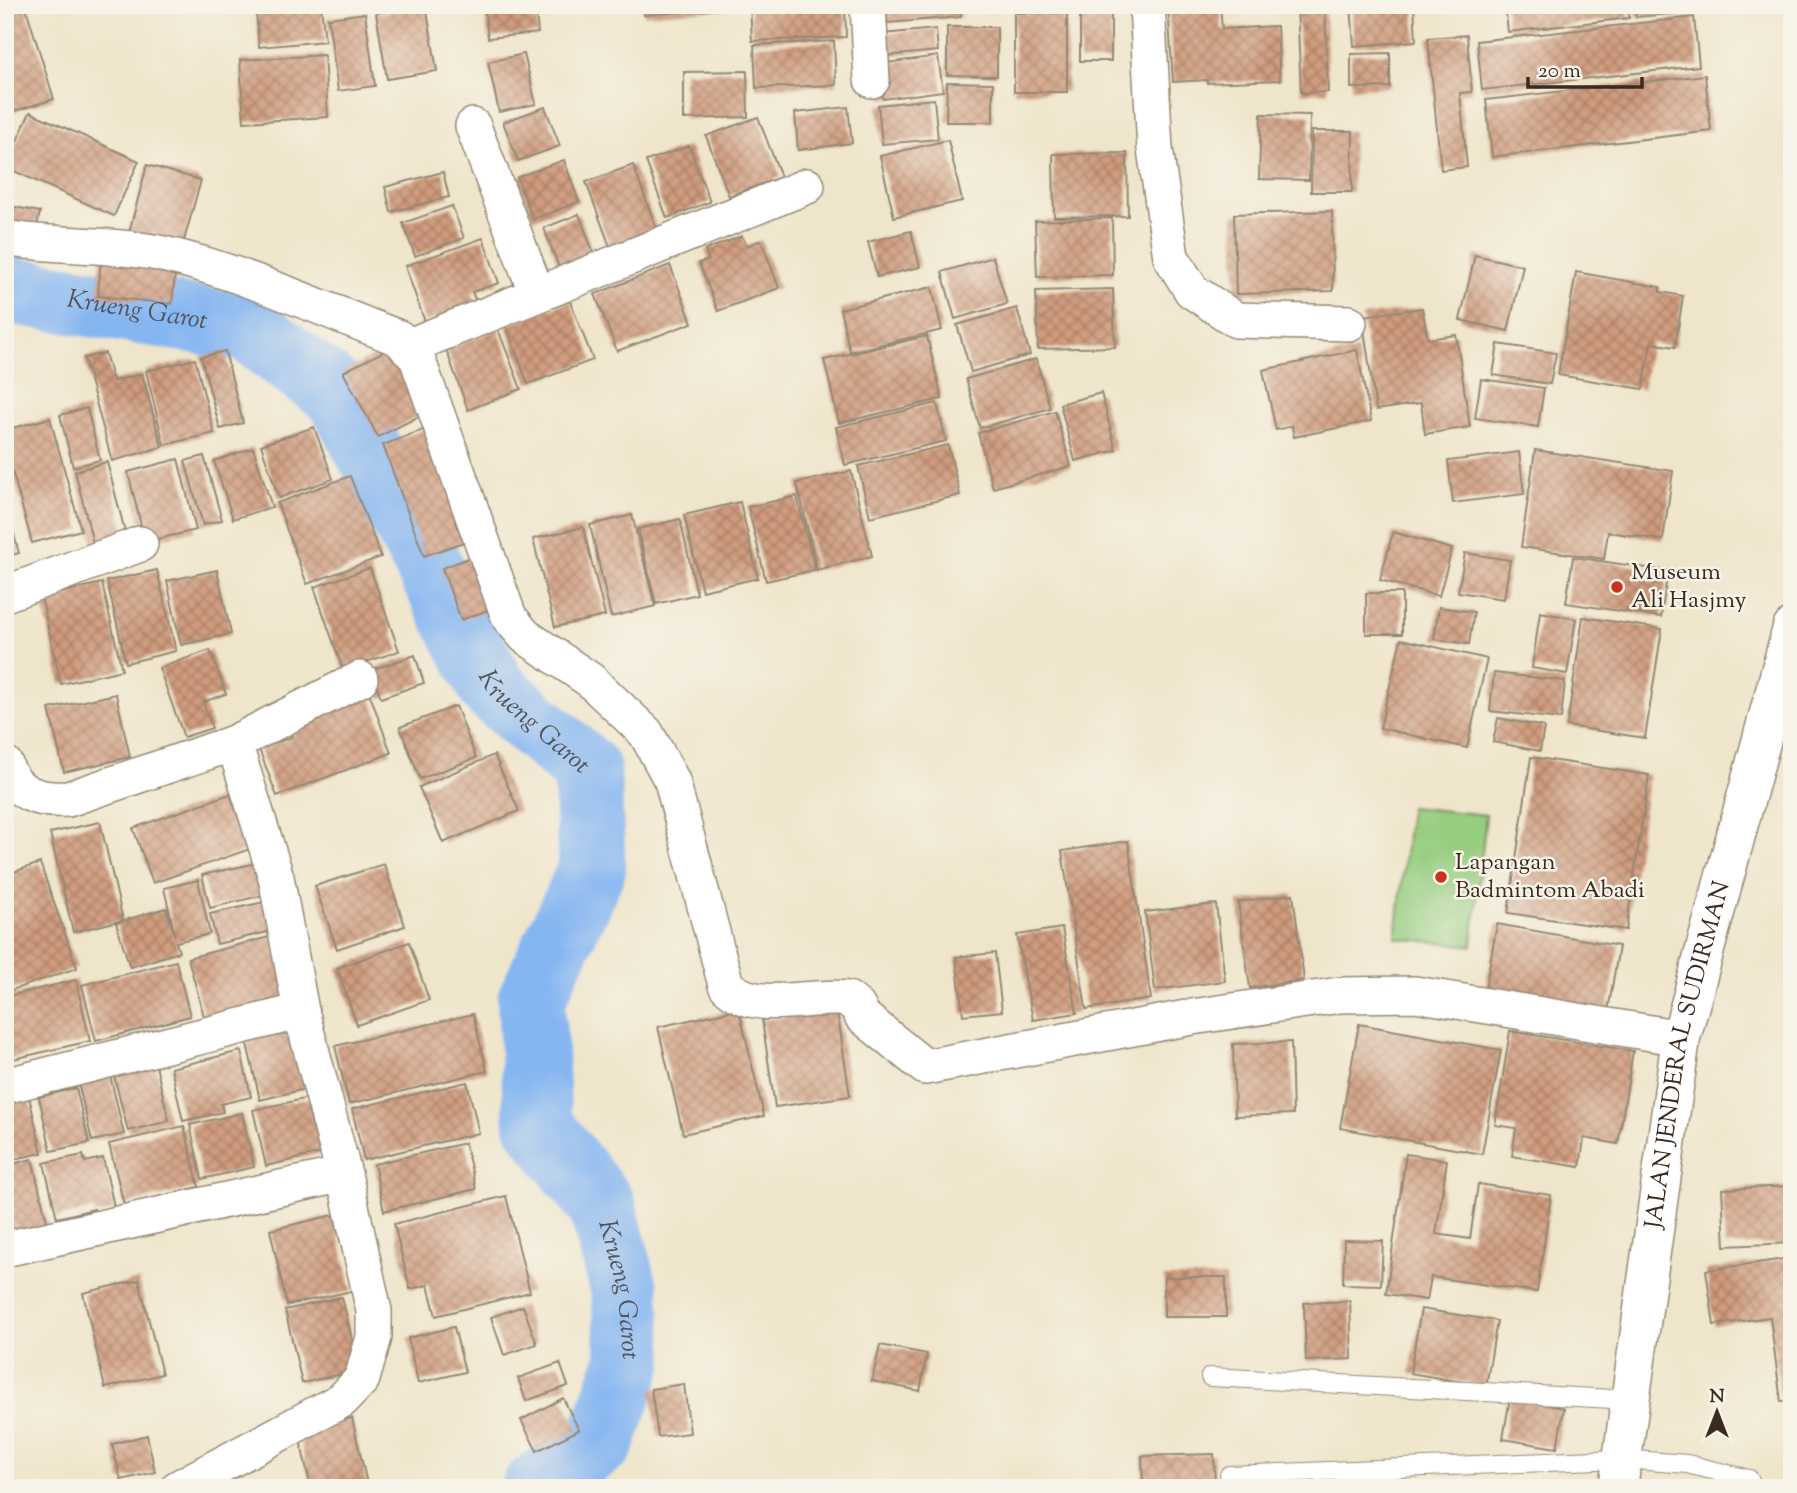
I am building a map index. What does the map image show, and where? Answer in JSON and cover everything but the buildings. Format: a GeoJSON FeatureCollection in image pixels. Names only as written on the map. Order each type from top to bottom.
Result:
{"type":"FeatureCollection","features":[{"type":"Feature","properties":{"kind":"street"},"geometry":{"type":"LineString","coordinates":[[868,5],[872,80]]}},
{"type":"Feature","properties":{"kind":"street"},"geometry":{"type":"LineString","coordinates":[[1147,5],[1155,149],[1171,257],[1192,291],[1236,320],[1349,323]]}},
{"type":"Feature","properties":{"kind":"street"},"geometry":{"type":"LineString","coordinates":[[473,126],[537,294]]}},
{"type":"Feature","properties":{"kind":"street"},"geometry":{"type":"LineString","coordinates":[[407,347],[807,186]]}},
{"type":"Feature","properties":{"kind":"street"},"geometry":{"type":"LineString","coordinates":[[5,238],[41,245],[128,247],[197,262],[399,338],[417,358],[509,617],[525,636],[590,680],[646,733],[672,780],[726,985],[737,995],[759,1000],[848,999],[858,1007],[862,1016],[925,1067],[1192,1017],[1340,995],[1415,994],[1681,1038]]}},
{"type":"Feature","properties":{"kind":"street"},"geometry":{"type":"LineString","coordinates":[[5,594],[140,544]]}},
{"type":"Feature","properties":{"kind":"street","name":"JALAN JENDERAL SUDIRMAN"},"geometry":{"type":"LineString","coordinates":[[1620,1473],[1681,1038],[1792,628]]}},
{"type":"Feature","properties":{"kind":"street"},"geometry":{"type":"LineString","coordinates":[[6,772],[20,790],[30,796],[52,800],[68,799],[234,743],[360,679]]}},
{"type":"Feature","properties":{"kind":"street"},"geometry":{"type":"LineString","coordinates":[[178,1488],[342,1399],[362,1379],[374,1337],[374,1311],[344,1174],[300,1011],[276,877],[234,743]]}},
{"type":"Feature","properties":{"kind":"street"},"geometry":{"type":"LineString","coordinates":[[5,1086],[300,1011]]}},
{"type":"Feature","properties":{"kind":"street"},"geometry":{"type":"LineString","coordinates":[[5,1249],[344,1174]]}},
{"type":"Feature","properties":{"kind":"lane"},"geometry":{"type":"LineString","coordinates":[[1210,1377],[1631,1399]]}},
{"type":"Feature","properties":{"kind":"lane"},"geometry":{"type":"LineString","coordinates":[[1229,1475],[1620,1473],[1688,1464],[1749,1479],[1754,1488]]}},
{"type":"Feature","properties":{"kind":"green space","name":"Lapangan Badmintom Abadi"},"geometry":{"type":"Polygon","coordinates":[[[1410,807],[1486,815],[1472,946],[1396,938],[1410,807]]]}},
{"type":"Feature","properties":{"kind":"waterway","name":"Krueng Garot"},"geometry":{"type":"LineString","coordinates":[[5,286],[14,291],[248,328],[340,396],[493,689],[587,770],[592,869],[531,1000],[538,1124],[602,1206],[625,1292],[630,1360],[602,1440],[535,1488]]}},
{"type":"Feature","properties":{"kind":"place","name":"Museum Ali Hasjmy"},"geometry":{"type":"Point","coordinates":[1617,587]}},
{"type":"Feature","properties":{"kind":"place","name":"Lapangan Badmintom Abadi"},"geometry":{"type":"Point","coordinates":[1441,877]}}]}
